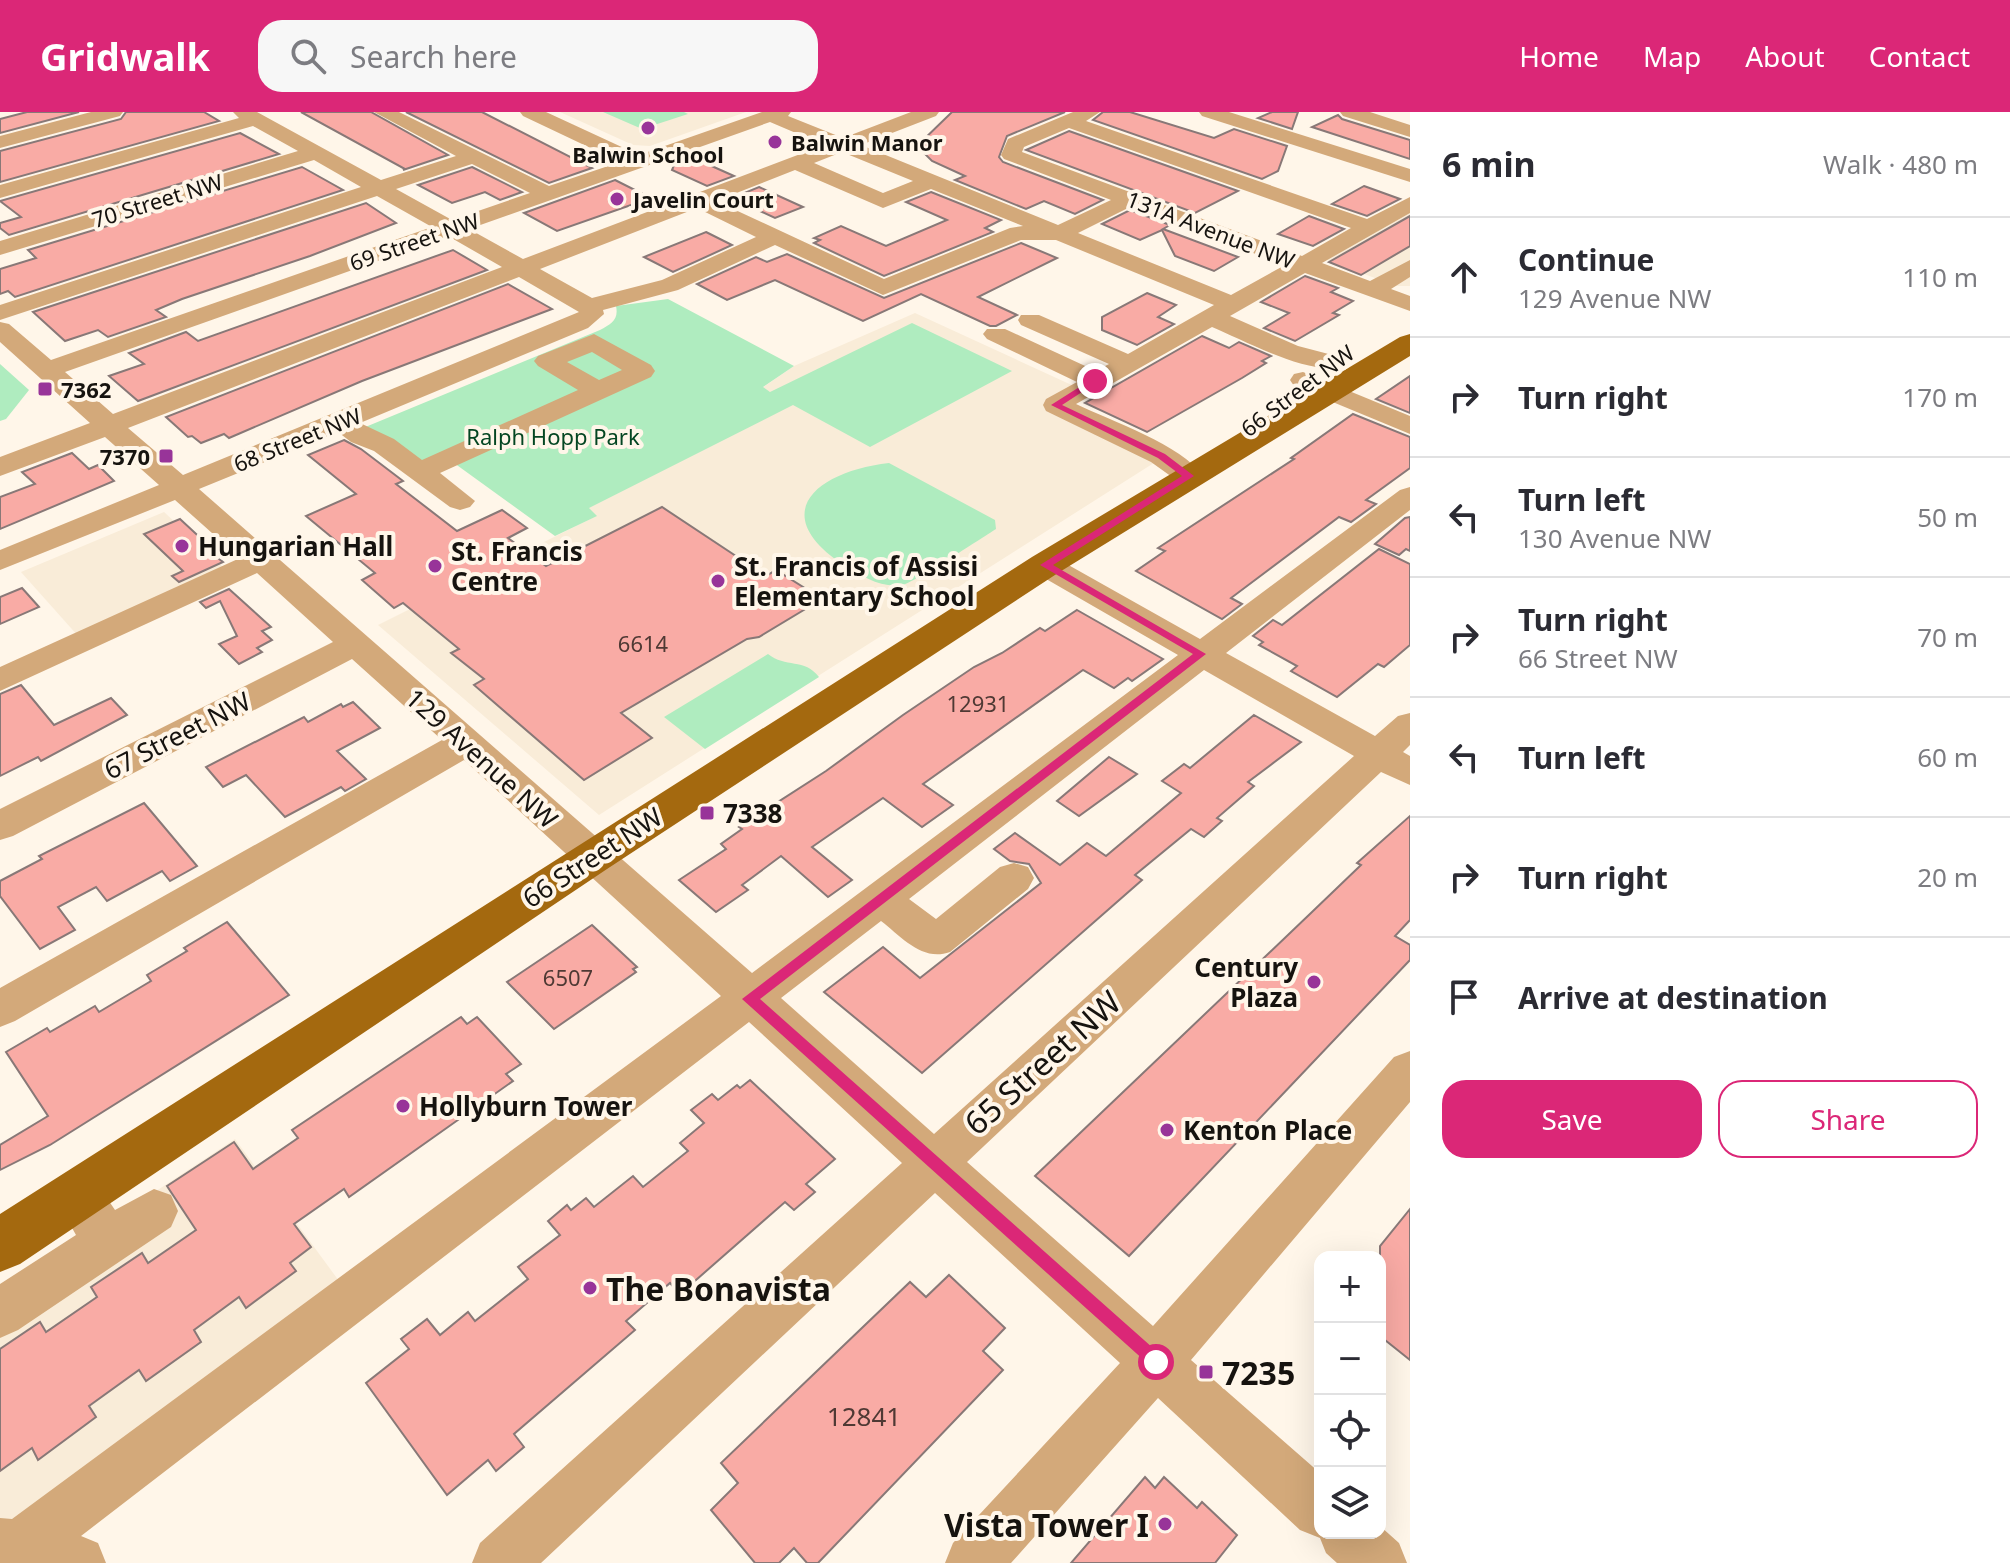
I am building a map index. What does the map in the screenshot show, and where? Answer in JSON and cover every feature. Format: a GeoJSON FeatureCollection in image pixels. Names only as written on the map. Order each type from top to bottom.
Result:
{"type":"FeatureCollection","features":[{"type":"Feature","properties":{"kind":"main road","name":"66 Street NW"},"geometry":{"type":"LineString","coordinates":[[0,1245],[591,857],[1189,476],[1332,377],[1410,311]]}},
{"type":"Feature","properties":{"kind":"main road","name":"66 Street NW"},"geometry":{"type":"LineString","coordinates":[[1189,476],[1303,380],[1332,377],[1410,343]]}},
{"type":"Feature","properties":{"kind":"street"},"geometry":{"type":"LineString","coordinates":[[0,142],[113,112]]}},
{"type":"Feature","properties":{"kind":"street"},"geometry":{"type":"LineString","coordinates":[[384,112],[548,194]]}},
{"type":"Feature","properties":{"kind":"street"},"geometry":{"type":"LineString","coordinates":[[530,112],[638,162]]}},
{"type":"Feature","properties":{"kind":"street"},"geometry":{"type":"LineString","coordinates":[[0,467],[929,112]]}},
{"type":"Feature","properties":{"kind":"street"},"geometry":{"type":"LineString","coordinates":[[1068,121],[1090,112]]}},
{"type":"Feature","properties":{"kind":"street"},"geometry":{"type":"LineString","coordinates":[[1195,112],[1410,176]]}},
{"type":"Feature","properties":{"kind":"street"},"geometry":{"type":"LineString","coordinates":[[1209,112],[1232,122],[1254,112]]}},
{"type":"Feature","properties":{"kind":"street"},"geometry":{"type":"LineString","coordinates":[[1350,112],[1410,131]]}},
{"type":"Feature","properties":{"kind":"street"},"geometry":{"type":"LineString","coordinates":[[776,114],[833,149],[921,185],[1059,233],[1220,310],[1410,426]]}},
{"type":"Feature","properties":{"kind":"street","name":"69 Street NW"},"geometry":{"type":"LineString","coordinates":[[47,370],[776,114]]}},
{"type":"Feature","properties":{"kind":"street"},"geometry":{"type":"LineString","coordinates":[[0,192],[249,115],[521,267],[590,310]]}},
{"type":"Feature","properties":{"kind":"street"},"geometry":{"type":"LineString","coordinates":[[1068,121],[1369,227]]}},
{"type":"Feature","properties":{"kind":"street","name":"131A Avenue NW"},"geometry":{"type":"LineString","coordinates":[[1068,121],[1015,143],[1011,155],[1410,304]]}},
{"type":"Feature","properties":{"kind":"street","name":"70 Street NW"},"geometry":{"type":"LineString","coordinates":[[0,248],[315,153]]}},
{"type":"Feature","properties":{"kind":"street"},"geometry":{"type":"LineString","coordinates":[[0,313],[473,157]]}},
{"type":"Feature","properties":{"kind":"street"},"geometry":{"type":"LineString","coordinates":[[796,163],[883,201],[921,185]]}},
{"type":"Feature","properties":{"kind":"street"},"geometry":{"type":"LineString","coordinates":[[697,200],[883,288],[1018,233],[1059,233],[1130,199]]}},
{"type":"Feature","properties":{"kind":"street"},"geometry":{"type":"LineString","coordinates":[[1189,476],[1161,456],[1056,405],[1410,204]]}},
{"type":"Feature","properties":{"kind":"street","name":"68 Street NW"},"geometry":{"type":"LineString","coordinates":[[0,561],[579,323],[590,310],[670,285],[774,237]]}},
{"type":"Feature","properties":{"kind":"street"},"geometry":{"type":"LineString","coordinates":[[1372,290],[1406,274]]}},
{"type":"Feature","properties":{"kind":"street"},"geometry":{"type":"LineString","coordinates":[[1030,320],[1127,363]]}},
{"type":"Feature","properties":{"kind":"street","name":"129 Avenue NW"},"geometry":{"type":"LineString","coordinates":[[0,329],[467,742],[591,857],[1314,1505]]}},
{"type":"Feature","properties":{"kind":"street"},"geometry":{"type":"LineString","coordinates":[[996,334],[1095,381]]}},
{"type":"Feature","properties":{"kind":"street"},"geometry":{"type":"LineString","coordinates":[[420,471],[478,434],[600,392]]}},
{"type":"Feature","properties":{"kind":"street"},"geometry":{"type":"LineString","coordinates":[[340,421],[361,436],[384,445],[460,501]]}},
{"type":"Feature","properties":{"kind":"street"},"geometry":{"type":"LineString","coordinates":[[10,1546],[749,999],[1410,496]]}},
{"type":"Feature","properties":{"kind":"street"},"geometry":{"type":"LineString","coordinates":[[0,680],[261,560]]}},
{"type":"Feature","properties":{"kind":"street"},"geometry":{"type":"LineString","coordinates":[[1045,565],[1394,763]]}},
{"type":"Feature","properties":{"kind":"street","name":"67 Street NW"},"geometry":{"type":"LineString","coordinates":[[0,826],[355,644]]}},
{"type":"Feature","properties":{"kind":"street","name":"65 Street NW"},"geometry":{"type":"LineString","coordinates":[[500,1563],[933,1161],[1394,763],[1410,725]]}},
{"type":"Feature","properties":{"kind":"street"},"geometry":{"type":"LineString","coordinates":[[0,1009],[467,742]]}},
{"type":"Feature","properties":{"kind":"street"},"geometry":{"type":"LineString","coordinates":[[881,899],[936,941],[1014,878]]}},
{"type":"Feature","properties":{"kind":"street"},"geometry":{"type":"LineString","coordinates":[[973,1563],[1156,1362],[1410,1070]]}},
{"type":"Feature","properties":{"kind":"street"},"geometry":{"type":"LineString","coordinates":[[77,1194],[108,1242]]}},
{"type":"Feature","properties":{"kind":"street"},"geometry":{"type":"LineString","coordinates":[[0,1313],[154,1211]]}},
{"type":"Feature","properties":{"kind":"street"},"geometry":{"type":"LineString","coordinates":[[1353,1539],[1379,1563]]}},
{"type":"Feature","properties":{"kind":"street"},"geometry":{"type":"LineString","coordinates":[[10,1546],[78,1563]]}},
{"type":"Feature","properties":{"kind":"shaded area","name":"Balwin School"},"geometry":{"type":"Polygon","coordinates":[[[560,112],[746,112],[650,146],[633,145],[560,112]]]}},
{"type":"Feature","properties":{"kind":"shaded area"},"geometry":{"type":"Polygon","coordinates":[[[1410,213],[1410,286],[1396,286],[1327,260],[1410,213]]]}},
{"type":"Feature","properties":{"kind":"shaded area","name":"St. Francis of Assisi Elementary School"},"geometry":{"type":"Polygon","coordinates":[[[915,313],[1076,387],[1044,405],[1157,461],[599,815],[378,625],[596,516],[588,508],[792,404],[762,388],[794,366],[915,313]]]}},
{"type":"Feature","properties":{"kind":"shaded area"},"geometry":{"type":"Polygon","coordinates":[[[164,512],[226,570],[79,637],[21,572],[164,512]]]}},
{"type":"Feature","properties":{"kind":"shaded area"},"geometry":{"type":"Polygon","coordinates":[[[235,1139],[339,1281],[0,1544],[0,1294],[235,1139]]]}},
{"type":"Feature","properties":{"kind":"green space"},"geometry":{"type":"Polygon","coordinates":[[[603,112],[684,112],[688,114],[642,129],[603,112]]]}},
{"type":"Feature","properties":{"kind":"green space","name":"Ralph Hopp Park"},"geometry":{"type":"Polygon","coordinates":[[[668,299],[794,366],[763,387],[770,392],[912,323],[1012,371],[870,447],[793,405],[589,508],[597,516],[555,536],[454,463],[428,475],[363,428],[600,330],[615,318],[616,306],[668,299]]]}},
{"type":"Feature","properties":{"kind":"green space"},"geometry":{"type":"Polygon","coordinates":[[[0,364],[29,390],[6,419],[0,421],[0,364]]]}},
{"type":"Feature","properties":{"kind":"green space"},"geometry":{"type":"Polygon","coordinates":[[[889,463],[995,520],[996,529],[902,585],[879,583],[845,566],[821,547],[808,529],[805,512],[810,498],[823,485],[841,475],[889,463]]]}},
{"type":"Feature","properties":{"kind":"green space"},"geometry":{"type":"Polygon","coordinates":[[[768,654],[781,661],[808,667],[819,677],[705,749],[664,717],[768,654]]]}},
{"type":"Feature","properties":{"kind":"building"},"geometry":{"type":"Polygon","coordinates":[[[27,112],[79,112],[0,133],[0,119],[27,112]]]}},
{"type":"Feature","properties":{"kind":"building"},"geometry":{"type":"Polygon","coordinates":[[[126,112],[204,112],[219,121],[0,182],[0,151],[121,119],[126,112]]]}},
{"type":"Feature","properties":{"kind":"building"},"geometry":{"type":"Polygon","coordinates":[[[301,112],[371,112],[448,155],[403,170],[301,112]]]}},
{"type":"Feature","properties":{"kind":"building"},"geometry":{"type":"Polygon","coordinates":[[[406,112],[482,112],[592,168],[549,183],[406,112]]]}},
{"type":"Feature","properties":{"kind":"building"},"geometry":{"type":"Polygon","coordinates":[[[952,112],[1065,112],[1007,136],[999,157],[1003,162],[1103,200],[1075,214],[1044,201],[1026,209],[955,180],[965,176],[932,161],[917,146],[952,112]]]}},
{"type":"Feature","properties":{"kind":"building"},"geometry":{"type":"Polygon","coordinates":[[[1103,112],[1130,112],[1214,138],[1234,129],[1287,146],[1278,171],[1262,179],[1093,120],[1103,112]]]}},
{"type":"Feature","properties":{"kind":"building"},"geometry":{"type":"Polygon","coordinates":[[[1272,112],[1298,112],[1292,129],[1258,118],[1272,112]]]}},
{"type":"Feature","properties":{"kind":"building"},"geometry":{"type":"Polygon","coordinates":[[[1338,115],[1342,119],[1410,140],[1410,159],[1312,127],[1338,115]]]}},
{"type":"Feature","properties":{"kind":"building"},"geometry":{"type":"Polygon","coordinates":[[[1069,131],[1238,191],[1195,213],[1026,150],[1069,131]]]}},
{"type":"Feature","properties":{"kind":"building"},"geometry":{"type":"Polygon","coordinates":[[[240,133],[279,154],[9,235],[0,228],[0,223],[21,217],[0,201],[240,133]]]}},
{"type":"Feature","properties":{"kind":"building"},"geometry":{"type":"Polygon","coordinates":[[[687,155],[734,176],[707,186],[672,170],[677,158],[687,155]]]}},
{"type":"Feature","properties":{"kind":"building"},"geometry":{"type":"Polygon","coordinates":[[[302,167],[343,190],[15,297],[8,291],[0,294],[0,269],[36,258],[28,250],[302,167]]]}},
{"type":"Feature","properties":{"kind":"building"},"geometry":{"type":"Polygon","coordinates":[[[472,167],[522,192],[500,200],[485,192],[452,203],[418,185],[472,167]]]}},
{"type":"Feature","properties":{"kind":"building"},"geometry":{"type":"Polygon","coordinates":[[[615,180],[651,198],[557,231],[524,213],[615,180]]]}},
{"type":"Feature","properties":{"kind":"building"},"geometry":{"type":"Polygon","coordinates":[[[1364,186],[1400,199],[1367,216],[1332,204],[1364,186]]]}},
{"type":"Feature","properties":{"kind":"building"},"geometry":{"type":"Polygon","coordinates":[[[759,187],[803,207],[775,218],[732,198],[759,187]]]}},
{"type":"Feature","properties":{"kind":"building"},"geometry":{"type":"Polygon","coordinates":[[[931,192],[1001,220],[985,228],[993,232],[884,276],[814,243],[820,240],[814,238],[841,226],[886,246],[947,220],[906,202],[931,192]]]}},
{"type":"Feature","properties":{"kind":"building"},"geometry":{"type":"Polygon","coordinates":[[[366,203],[396,223],[182,299],[156,310],[166,317],[108,337],[98,330],[65,341],[33,312],[366,203]]]}},
{"type":"Feature","properties":{"kind":"building"},"geometry":{"type":"Polygon","coordinates":[[[1130,210],[1170,225],[1163,229],[1238,257],[1214,271],[1175,256],[1162,230],[1140,240],[1102,224],[1130,210]]]}},
{"type":"Feature","properties":{"kind":"building"},"geometry":{"type":"Polygon","coordinates":[[[1309,216],[1344,229],[1313,246],[1278,234],[1309,216]]]}},
{"type":"Feature","properties":{"kind":"building"},"geometry":{"type":"Polygon","coordinates":[[[1410,216],[1410,246],[1361,275],[1329,262],[1410,216]]]}},
{"type":"Feature","properties":{"kind":"building"},"geometry":{"type":"Polygon","coordinates":[[[706,232],[732,245],[673,272],[644,257],[706,232]]]}},
{"type":"Feature","properties":{"kind":"building"},"geometry":{"type":"Polygon","coordinates":[[[1021,243],[1057,258],[978,297],[1017,315],[996,326],[921,294],[863,321],[775,280],[727,300],[697,284],[756,257],[767,262],[787,254],[884,298],[1021,243]]]}},
{"type":"Feature","properties":{"kind":"building"},"geometry":{"type":"Polygon","coordinates":[[[453,250],[487,270],[138,401],[109,376],[144,364],[129,353],[186,332],[198,341],[453,250]]]}},
{"type":"Feature","properties":{"kind":"building"},"geometry":{"type":"Polygon","coordinates":[[[1305,276],[1338,288],[1331,292],[1353,301],[1333,313],[1339,315],[1295,341],[1264,328],[1289,313],[1261,302],[1305,276]]]}},
{"type":"Feature","properties":{"kind":"building"},"geometry":{"type":"Polygon","coordinates":[[[508,284],[552,309],[362,381],[229,438],[224,434],[201,443],[192,436],[188,437],[166,417],[508,284]]]}},
{"type":"Feature","properties":{"kind":"building"},"geometry":{"type":"Polygon","coordinates":[[[1147,293],[1176,305],[1158,317],[1174,324],[1137,345],[1102,330],[1102,317],[1147,293]]]}},
{"type":"Feature","properties":{"kind":"building"},"geometry":{"type":"Polygon","coordinates":[[[1202,336],[1229,348],[1239,342],[1271,356],[1262,361],[1266,363],[1242,378],[1147,432],[1085,403],[1202,336]]]}},
{"type":"Feature","properties":{"kind":"building"},"geometry":{"type":"Polygon","coordinates":[[[1410,376],[1410,413],[1376,399],[1410,376]]]}},
{"type":"Feature","properties":{"kind":"building"},"geometry":{"type":"Polygon","coordinates":[[[1353,414],[1410,437],[1410,468],[1366,500],[1376,504],[1351,522],[1339,517],[1231,598],[1242,604],[1222,619],[1136,571],[1165,551],[1158,548],[1294,459],[1291,458],[1353,414]]]}},
{"type":"Feature","properties":{"kind":"building"},"geometry":{"type":"Polygon","coordinates":[[[344,440],[403,481],[396,484],[457,531],[502,510],[527,528],[508,538],[546,566],[662,507],[766,576],[776,570],[822,599],[621,713],[652,738],[584,780],[474,685],[484,679],[451,653],[459,649],[403,603],[394,608],[362,580],[375,573],[306,516],[356,494],[308,455],[344,440]]]}},
{"type":"Feature","properties":{"kind":"building"},"geometry":{"type":"Polygon","coordinates":[[[72,453],[89,469],[98,465],[114,481],[0,529],[0,497],[35,484],[22,472],[72,453]]]}},
{"type":"Feature","properties":{"kind":"building"},"geometry":{"type":"Polygon","coordinates":[[[1410,517],[1410,551],[1406,549],[1399,555],[1375,544],[1405,518],[1410,517]]]}},
{"type":"Feature","properties":{"kind":"building","name":"Hungarian Hall"},"geometry":{"type":"Polygon","coordinates":[[[180,519],[223,562],[179,582],[172,576],[183,571],[144,534],[180,519]]]}},
{"type":"Feature","properties":{"kind":"building"},"geometry":{"type":"Polygon","coordinates":[[[1379,549],[1410,564],[1410,645],[1384,667],[1378,664],[1337,697],[1291,671],[1297,666],[1259,645],[1263,642],[1253,636],[1273,620],[1282,625],[1379,549]]]}},
{"type":"Feature","properties":{"kind":"building"},"geometry":{"type":"Polygon","coordinates":[[[22,588],[39,607],[0,624],[0,597],[22,588]]]}},
{"type":"Feature","properties":{"kind":"building"},"geometry":{"type":"Polygon","coordinates":[[[229,589],[271,627],[262,631],[272,640],[257,648],[262,652],[239,664],[219,644],[237,636],[220,601],[206,608],[200,602],[229,589]]]}},
{"type":"Feature","properties":{"kind":"building"},"geometry":{"type":"Polygon","coordinates":[[[1077,610],[1163,659],[1132,681],[1128,678],[1114,688],[1083,670],[923,784],[953,805],[922,827],[883,798],[812,847],[852,880],[828,897],[781,856],[742,885],[748,890],[716,912],[679,880],[726,849],[721,844],[742,829],[739,827],[826,771],[903,715],[974,667],[1040,628],[1045,631],[1077,610]]]}},
{"type":"Feature","properties":{"kind":"building"},"geometry":{"type":"Polygon","coordinates":[[[21,685],[54,725],[111,698],[127,715],[41,761],[38,757],[0,776],[0,694],[21,685]]]}},
{"type":"Feature","properties":{"kind":"building"},"geometry":{"type":"Polygon","coordinates":[[[353,702],[380,728],[337,751],[366,779],[345,791],[341,787],[285,817],[246,775],[223,787],[206,767],[304,717],[308,722],[341,704],[343,707],[353,702]]]}},
{"type":"Feature","properties":{"kind":"building"},"geometry":{"type":"Polygon","coordinates":[[[1254,715],[1301,742],[1248,782],[1254,786],[1217,818],[1222,821],[1204,837],[1191,829],[1135,875],[1142,880],[922,1073],[824,992],[883,947],[920,978],[1041,883],[1029,864],[1010,861],[994,849],[1015,833],[1060,865],[1087,843],[1106,856],[1181,793],[1162,781],[1184,764],[1190,768],[1254,715]]]}},
{"type":"Feature","properties":{"kind":"building"},"geometry":{"type":"Polygon","coordinates":[[[1109,757],[1137,774],[1079,816],[1057,801],[1109,757]]]}},
{"type":"Feature","properties":{"kind":"building"},"geometry":{"type":"Polygon","coordinates":[[[144,803],[197,866],[170,881],[162,871],[107,901],[96,887],[58,907],[75,930],[40,949],[0,896],[0,881],[42,859],[39,856],[144,803]]]}},
{"type":"Feature","properties":{"kind":"building"},"geometry":{"type":"Polygon","coordinates":[[[1410,816],[1410,920],[1395,936],[1410,945],[1410,960],[1129,1256],[1035,1176],[1361,865],[1357,863],[1410,816]]]}},
{"type":"Feature","properties":{"kind":"building"},"geometry":{"type":"Polygon","coordinates":[[[227,922],[289,995],[50,1145],[0,1170],[0,1145],[48,1116],[6,1052],[47,1028],[50,1032],[95,1006],[99,1012],[151,981],[147,975],[227,922]]]}},
{"type":"Feature","properties":{"kind":"building"},"geometry":{"type":"Polygon","coordinates":[[[592,925],[637,967],[633,969],[636,972],[554,1029],[507,982],[592,925]]]}},
{"type":"Feature","properties":{"kind":"building"},"geometry":{"type":"Polygon","coordinates":[[[461,1017],[467,1024],[477,1017],[521,1064],[506,1074],[513,1081],[349,1197],[344,1189],[294,1224],[311,1247],[290,1263],[296,1271],[246,1308],[239,1297],[194,1330],[201,1342],[146,1381],[139,1370],[89,1406],[96,1417],[38,1460],[32,1448],[0,1471],[0,1349],[40,1322],[46,1332],[97,1297],[91,1287],[142,1253],[148,1263],[196,1230],[167,1186],[234,1142],[253,1169],[298,1138],[292,1130],[461,1017]]]}},
{"type":"Feature","properties":{"kind":"building","name":"The Bonavista"},"geometry":{"type":"Polygon","coordinates":[[[750,1080],[835,1159],[806,1184],[815,1192],[794,1210],[785,1202],[680,1294],[670,1283],[626,1321],[635,1330],[514,1434],[524,1447],[496,1471],[488,1460],[447,1495],[366,1383],[409,1349],[401,1339],[427,1319],[440,1335],[468,1312],[475,1321],[528,1279],[518,1267],[560,1235],[548,1221],[567,1205],[571,1210],[586,1198],[594,1207],[633,1176],[643,1187],[688,1151],[680,1143],[704,1123],[691,1110],[712,1094],[718,1100],[737,1085],[740,1088],[750,1080]]]}},
{"type":"Feature","properties":{"kind":"building"},"geometry":{"type":"Polygon","coordinates":[[[1410,1209],[1410,1360],[1386,1341],[1386,1251],[1380,1251],[1380,1246],[1410,1209]]]}},
{"type":"Feature","properties":{"kind":"building"},"geometry":{"type":"Polygon","coordinates":[[[949,1275],[1005,1328],[983,1351],[1003,1370],[818,1563],[807,1563],[794,1548],[779,1563],[755,1563],[711,1510],[738,1483],[721,1463],[910,1282],[926,1297],[949,1275]]]}},
{"type":"Feature","properties":{"kind":"building","name":"Vista Tower I"},"geometry":{"type":"Polygon","coordinates":[[[1145,1477],[1155,1488],[1164,1477],[1197,1508],[1202,1502],[1237,1535],[1215,1563],[1071,1563],[1145,1477]]]}},
{"type":"Feature","properties":{"kind":"place","name":"Balwin School"},"geometry":{"type":"Point","coordinates":[648,128]}},
{"type":"Feature","properties":{"kind":"place","name":"Balwin Manor"},"geometry":{"type":"Point","coordinates":[775,142]}},
{"type":"Feature","properties":{"kind":"place","name":"Javelin Court"},"geometry":{"type":"Point","coordinates":[617,199]}},
{"type":"Feature","properties":{"kind":"place","name":"7362"},"geometry":{"type":"Point","coordinates":[45,389]}},
{"type":"Feature","properties":{"kind":"place","name":"7370"},"geometry":{"type":"Point","coordinates":[166,456]}},
{"type":"Feature","properties":{"kind":"place","name":"Hungarian Hall"},"geometry":{"type":"Point","coordinates":[182,546]}},
{"type":"Feature","properties":{"kind":"place","name":"St. Francis Centre"},"geometry":{"type":"Point","coordinates":[435,566]}},
{"type":"Feature","properties":{"kind":"place","name":"St. Francis of Assisi Elementary School"},"geometry":{"type":"Point","coordinates":[718,581]}},
{"type":"Feature","properties":{"kind":"place","name":"7338"},"geometry":{"type":"Point","coordinates":[707,813]}},
{"type":"Feature","properties":{"kind":"place","name":"Century Plaza"},"geometry":{"type":"Point","coordinates":[1314,982]}},
{"type":"Feature","properties":{"kind":"place","name":"Hollyburn Tower"},"geometry":{"type":"Point","coordinates":[403,1106]}},
{"type":"Feature","properties":{"kind":"place","name":"Kenton Place"},"geometry":{"type":"Point","coordinates":[1167,1130]}},
{"type":"Feature","properties":{"kind":"place","name":"The Bonavista"},"geometry":{"type":"Point","coordinates":[590,1288]}},
{"type":"Feature","properties":{"kind":"place","name":"7235"},"geometry":{"type":"Point","coordinates":[1206,1372]}},
{"type":"Feature","properties":{"kind":"place","name":"Vista Tower I"},"geometry":{"type":"Point","coordinates":[1165,1524]}},
{"type":"Feature","properties":{"kind":"route"},"geometry":{"type":"LineString","coordinates":[[1095,381],[1056,405],[1161,456],[1189,476],[1045,565],[1201,654],[749,999],[1156,1362]]}}]}
